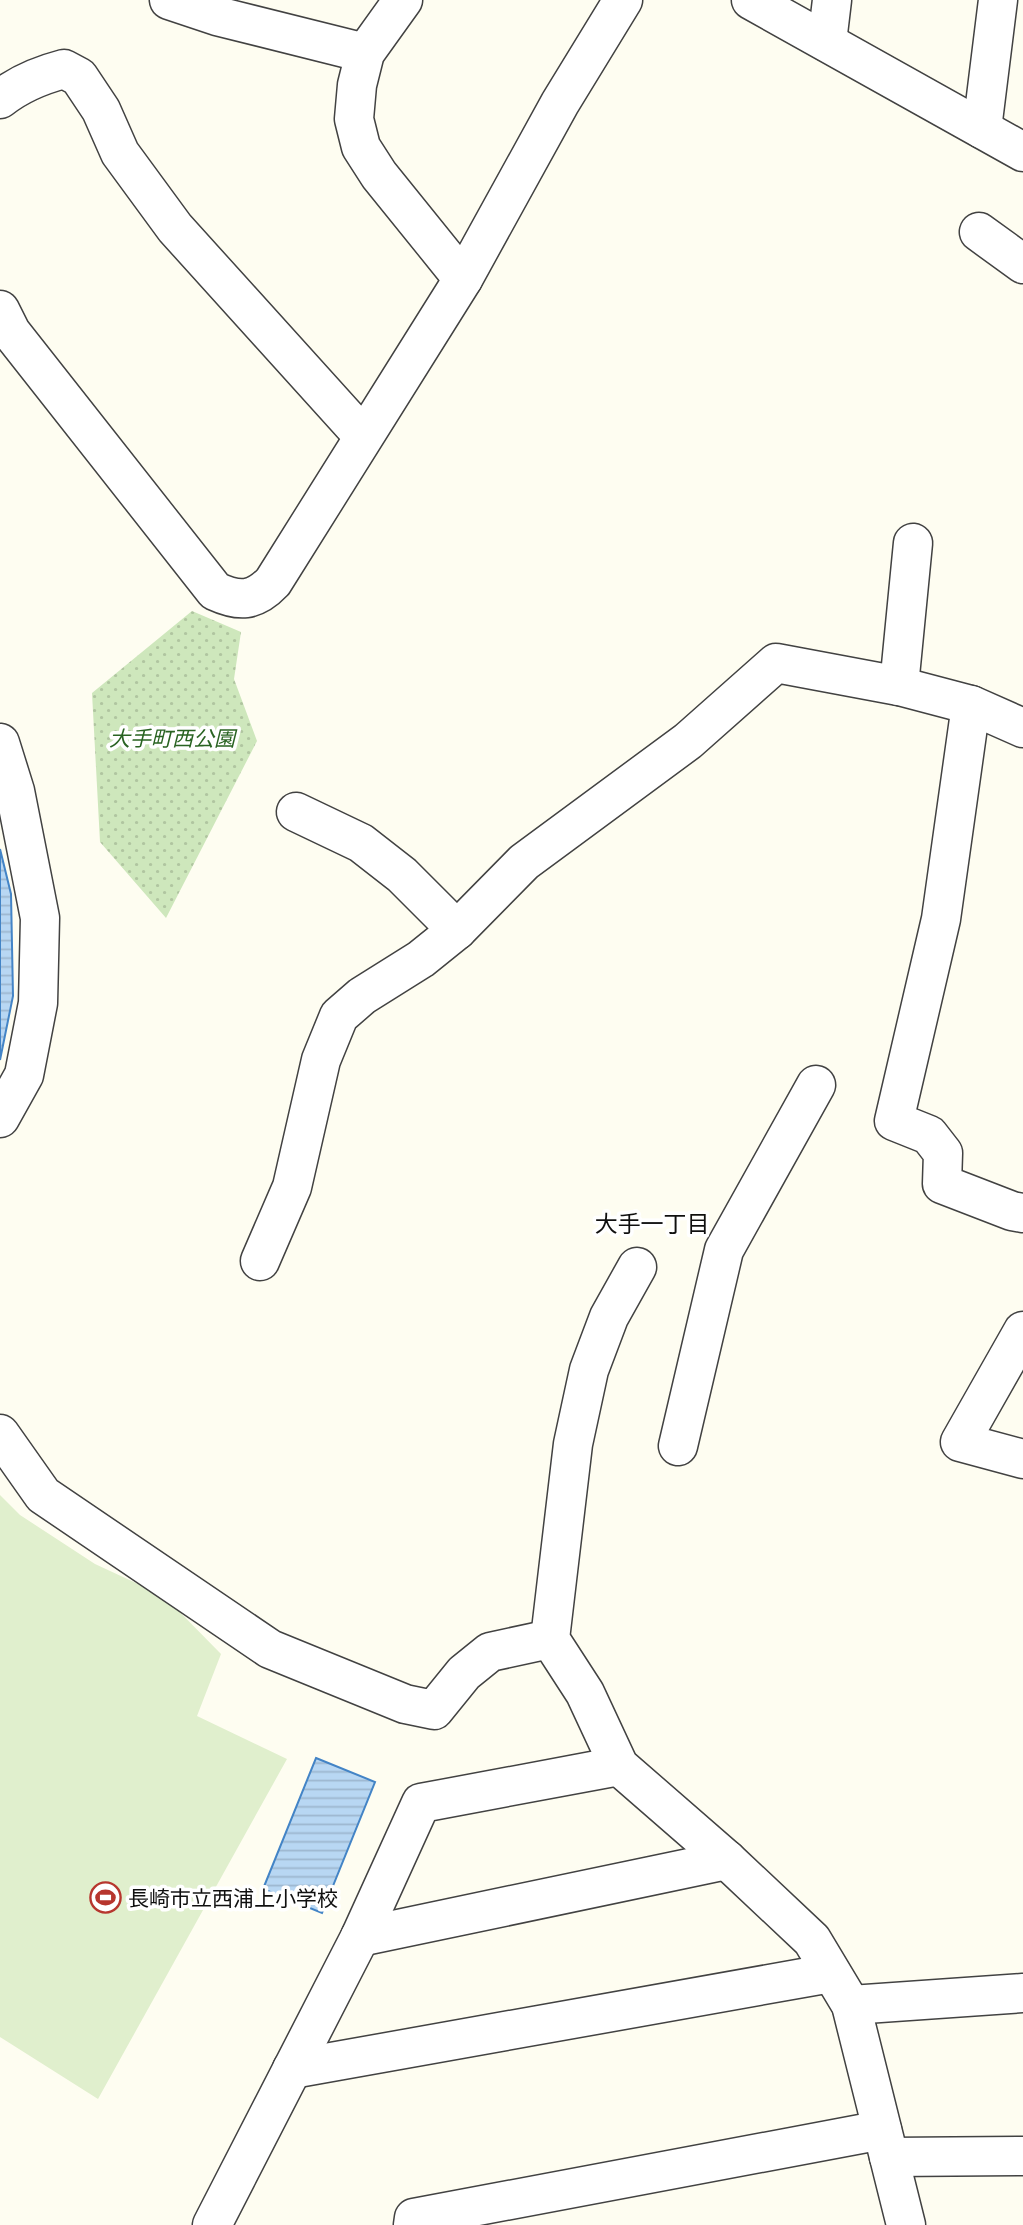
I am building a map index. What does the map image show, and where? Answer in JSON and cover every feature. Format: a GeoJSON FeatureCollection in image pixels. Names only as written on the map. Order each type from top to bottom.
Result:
{"type":"FeatureCollection","features":[{"type":"Feature","properties":{"kind":"street"},"geometry":{"type":"LineString","coordinates":[[169,0],[217,16],[365,53]]}},
{"type":"Feature","properties":{"kind":"street"},"geometry":{"type":"LineString","coordinates":[[4,327],[215,591],[232,598],[252,598],[273,582],[463,279],[560,103],[623,0]]}},
{"type":"Feature","properties":{"kind":"street"},"geometry":{"type":"LineString","coordinates":[[751,0],[1023,152]]}},
{"type":"Feature","properties":{"kind":"street"},"geometry":{"type":"LineString","coordinates":[[827,42],[832,0]]}},
{"type":"Feature","properties":{"kind":"street"},"geometry":{"type":"LineString","coordinates":[[982,129],[998,0]]}},
{"type":"Feature","properties":{"kind":"street"},"geometry":{"type":"LineString","coordinates":[[396,2],[365,53],[356,85],[354,119],[361,147],[379,175],[463,279]]}},
{"type":"Feature","properties":{"kind":"street"},"geometry":{"type":"LineString","coordinates":[[0,99],[42,75],[64,69],[79,77],[100,110],[120,153],[175,228],[363,436]]}},
{"type":"Feature","properties":{"kind":"street"},"geometry":{"type":"LineString","coordinates":[[979,232],[1023,264]]}},
{"type":"Feature","properties":{"kind":"street"},"geometry":{"type":"LineString","coordinates":[[899,686],[913,543]]}},
{"type":"Feature","properties":{"kind":"street"},"geometry":{"type":"LineString","coordinates":[[260,1261],[292,1187],[321,1060],[338,1016],[362,996],[421,959],[457,930],[524,862],[688,741],[776,663],[899,686],[971,705],[1023,728]]}},
{"type":"Feature","properties":{"kind":"street"},"geometry":{"type":"LineString","coordinates":[[971,705],[941,919],[894,1121],[929,1135],[943,1153],[942,1184],[1023,1213]]}},
{"type":"Feature","properties":{"kind":"street"},"geometry":{"type":"LineString","coordinates":[[0,743],[15,791],[40,918],[38,1003],[24,1075],[0,1118]]}},
{"type":"Feature","properties":{"kind":"street"},"geometry":{"type":"LineString","coordinates":[[296,812],[361,843],[402,875],[457,930]]}},
{"type":"Feature","properties":{"kind":"street"},"geometry":{"type":"LineString","coordinates":[[678,1446],[724,1250],[816,1085]]}},
{"type":"Feature","properties":{"kind":"street"},"geometry":{"type":"LineString","coordinates":[[637,1267],[609,1317],[589,1370],[573,1444],[550,1639],[584,1693],[619,1766],[727,1860],[812,1940],[841,1989],[886,2144],[906,2225]]}},
{"type":"Feature","properties":{"kind":"street"},"geometry":{"type":"LineString","coordinates":[[1023,1331],[960,1442],[1023,1459]]}},
{"type":"Feature","properties":{"kind":"street"},"geometry":{"type":"LineString","coordinates":[[0,1434],[43,1495],[270,1649],[405,1704],[434,1710],[464,1674],[490,1651],[550,1639]]}},
{"type":"Feature","properties":{"kind":"street"},"geometry":{"type":"LineString","coordinates":[[212,2225],[360,1937],[421,1803],[619,1766]]}},
{"type":"Feature","properties":{"kind":"street"},"geometry":{"type":"LineString","coordinates":[[360,1937],[727,1860]]}},
{"type":"Feature","properties":{"kind":"street"},"geometry":{"type":"LineString","coordinates":[[292,2069],[841,1989],[1023,1993]]}},
{"type":"Feature","properties":{"kind":"street"},"geometry":{"type":"LineString","coordinates":[[413,2225],[414,2218],[886,2144],[1023,2156]]}},
{"type":"Feature","properties":{"kind":"green space","name":"大手町西公園"},"geometry":{"type":"Polygon","coordinates":[[[192,611],[241,632],[234,679],[257,741],[166,918],[100,842],[92,693],[192,611]]]}},
{"type":"Feature","properties":{"kind":"green space","name":"長崎市立西浦上小学校"},"geometry":{"type":"Polygon","coordinates":[[[0,1495],[20,1515],[95,1564],[164,1596],[221,1654],[197,1716],[287,1759],[98,2099],[0,2037],[0,1495]]]}},
{"type":"Feature","properties":{"kind":"water"},"geometry":{"type":"Polygon","coordinates":[[[0,849],[11,894],[13,996],[0,1060],[0,849]]]}},
{"type":"Feature","properties":{"kind":"water"},"geometry":{"type":"Polygon","coordinates":[[[316,1758],[375,1782],[322,1913],[263,1889],[316,1758]]]}},
{"type":"Feature","properties":{"kind":"place","name":"長崎市立西浦上小学校"},"geometry":{"type":"Point","coordinates":[105,1898]}},
{"type":"Feature","properties":{"kind":"district","name":"大手一丁目"},"geometry":{"type":"Point","coordinates":[652,1223]}}]}
